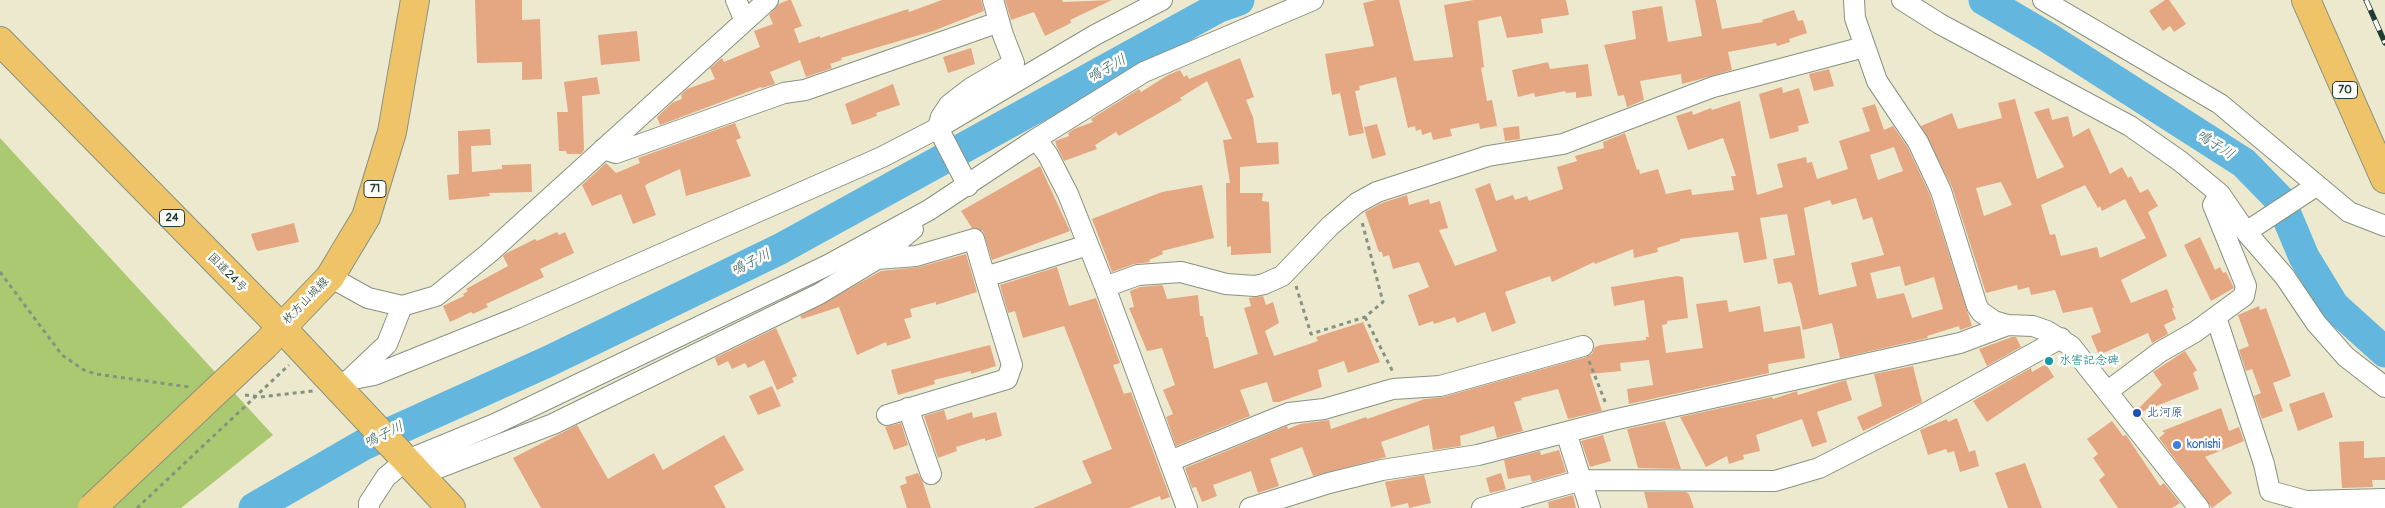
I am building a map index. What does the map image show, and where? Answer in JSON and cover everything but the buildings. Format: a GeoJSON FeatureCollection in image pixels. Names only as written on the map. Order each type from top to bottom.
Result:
{"type":"FeatureCollection","features":[{"type":"Feature","properties":{"kind":"main road","name":"枚方山城線"},"geometry":{"type":"LineString","coordinates":[[92,508],[273,336],[330,277],[366,217],[392,132],[415,0]]}},
{"type":"Feature","properties":{"kind":"main road","name":"70"},"geometry":{"type":"LineString","coordinates":[[2306,0],[2385,179]]}},
{"type":"Feature","properties":{"kind":"main road","name":"国道24号"},"geometry":{"type":"LineString","coordinates":[[0,41],[273,336],[343,388],[412,468],[451,508]]}},
{"type":"Feature","properties":{"kind":"street"},"geometry":{"type":"LineString","coordinates":[[736,0],[745,21]]}},
{"type":"Feature","properties":{"kind":"street"},"geometry":{"type":"LineString","coordinates":[[330,277],[368,298],[402,306],[436,296],[489,253],[768,0]]}},
{"type":"Feature","properties":{"kind":"street"},"geometry":{"type":"LineString","coordinates":[[966,183],[940,131],[941,117],[949,104],[971,88],[1014,63],[993,0]]}},
{"type":"Feature","properties":{"kind":"street"},"geometry":{"type":"LineString","coordinates":[[343,388],[516,318],[940,131],[1094,35],[1162,0]]}},
{"type":"Feature","properties":{"kind":"street"},"geometry":{"type":"LineString","coordinates":[[412,468],[495,424],[660,347],[828,265],[929,210],[966,183],[1144,72],[1313,0]]}},
{"type":"Feature","properties":{"kind":"street"},"geometry":{"type":"LineString","coordinates":[[1854,0],[1855,18],[1877,81],[1918,142],[1932,170],[1948,212],[1976,306],[1987,317],[2008,325],[2033,326],[2060,338],[2080,355],[2199,508]]}},
{"type":"Feature","properties":{"kind":"street"},"geometry":{"type":"LineString","coordinates":[[1902,0],[1948,29],[2130,126],[2180,161],[2220,194],[2250,229],[2316,323],[2346,357],[2385,387]]}},
{"type":"Feature","properties":{"kind":"street"},"geometry":{"type":"LineString","coordinates":[[2043,0],[2220,104],[2311,189],[2348,212],[2385,226]]}},
{"type":"Feature","properties":{"kind":"street"},"geometry":{"type":"LineString","coordinates":[[603,149],[616,153],[784,93],[805,90],[999,22]]}},
{"type":"Feature","properties":{"kind":"street"},"geometry":{"type":"LineString","coordinates":[[1105,286],[1138,275],[1181,272],[1226,284],[1255,286],[1273,281],[1290,269],[1330,226],[1357,203],[1377,192],[1488,156],[1563,144],[1713,87],[1864,47]]}},
{"type":"Feature","properties":{"kind":"street"},"geometry":{"type":"LineString","coordinates":[[1036,139],[1048,155],[1068,194],[1105,286],[1187,508]]}},
{"type":"Feature","properties":{"kind":"street"},"geometry":{"type":"LineString","coordinates":[[2250,229],[2311,189]]}},
{"type":"Feature","properties":{"kind":"street"},"geometry":{"type":"LineString","coordinates":[[2108,391],[2160,352],[2216,317],[2244,296],[2246,286],[2213,205],[2220,194]]}},
{"type":"Feature","properties":{"kind":"street"},"geometry":{"type":"LineString","coordinates":[[369,508],[369,503],[386,477],[553,424],[819,294],[878,259],[920,223],[929,210]]}},
{"type":"Feature","properties":{"kind":"street"},"geometry":{"type":"LineString","coordinates":[[878,259],[916,256],[974,239],[1012,365],[1007,380],[887,415]]}},
{"type":"Feature","properties":{"kind":"street"},"geometry":{"type":"LineString","coordinates":[[985,277],[1088,245]]}},
{"type":"Feature","properties":{"kind":"street"},"geometry":{"type":"LineString","coordinates":[[343,388],[387,344],[402,306]]}},
{"type":"Feature","properties":{"kind":"street"},"geometry":{"type":"LineString","coordinates":[[2216,317],[2264,464],[2270,491],[2306,501],[2334,504],[2385,500]]}},
{"type":"Feature","properties":{"kind":"street"},"geometry":{"type":"LineString","coordinates":[[1250,508],[1329,483],[1382,470],[1478,455],[1613,420],[1960,343],[2008,325]]}},
{"type":"Feature","properties":{"kind":"street"},"geometry":{"type":"LineString","coordinates":[[1482,508],[1582,480],[1775,481],[1819,468],[1919,417],[2060,338]]}},
{"type":"Feature","properties":{"kind":"street"},"geometry":{"type":"LineString","coordinates":[[1170,461],[1288,413],[1324,409],[1393,389],[1440,386],[1583,346]]}},
{"type":"Feature","properties":{"kind":"street"},"geometry":{"type":"LineString","coordinates":[[908,408],[931,474]]}},
{"type":"Feature","properties":{"kind":"street"},"geometry":{"type":"LineString","coordinates":[[1566,432],[1590,508]]}},
{"type":"Feature","properties":{"kind":"path"},"geometry":{"type":"LineString","coordinates":[[1290,269],[1311,334],[1365,317],[1383,302],[1357,203]]}},
{"type":"Feature","properties":{"kind":"path"},"geometry":{"type":"LineString","coordinates":[[0,272],[62,355],[84,370],[96,374],[193,388]]}},
{"type":"Feature","properties":{"kind":"path"},"geometry":{"type":"LineString","coordinates":[[1365,317],[1401,388]]}},
{"type":"Feature","properties":{"kind":"path"},"geometry":{"type":"LineString","coordinates":[[1583,346],[1613,420]]}},
{"type":"Feature","properties":{"kind":"path"},"geometry":{"type":"LineString","coordinates":[[137,508],[289,365]]}},
{"type":"Feature","properties":{"kind":"path"},"geometry":{"type":"LineString","coordinates":[[241,394],[260,397],[343,388]]}},
{"type":"Feature","properties":{"kind":"green space"},"geometry":{"type":"Polygon","coordinates":[[[0,138],[273,435],[181,508],[0,508],[0,138]]]}},
{"type":"Feature","properties":{"kind":"waterway","name":"鳴子川"},"geometry":{"type":"LineString","coordinates":[[254,508],[363,445],[547,362],[780,249],[1219,7],[1239,0]]}},
{"type":"Feature","properties":{"kind":"waterway","name":"鳴子川"},"geometry":{"type":"LineString","coordinates":[[1984,0],[2047,37],[2244,163],[2280,200],[2304,257],[2334,306],[2385,352]]}},
{"type":"Feature","properties":{"kind":"railway"},"geometry":{"type":"LineString","coordinates":[[2366,0],[2385,43]]}},
{"type":"Feature","properties":{"kind":"place","name":"水害記念碑"},"geometry":{"type":"Point","coordinates":[2049,361]}},
{"type":"Feature","properties":{"kind":"place","name":"北河原"},"geometry":{"type":"Point","coordinates":[2137,413]}},
{"type":"Feature","properties":{"kind":"place","name":"konishi"},"geometry":{"type":"Point","coordinates":[2177,445]}}]}
